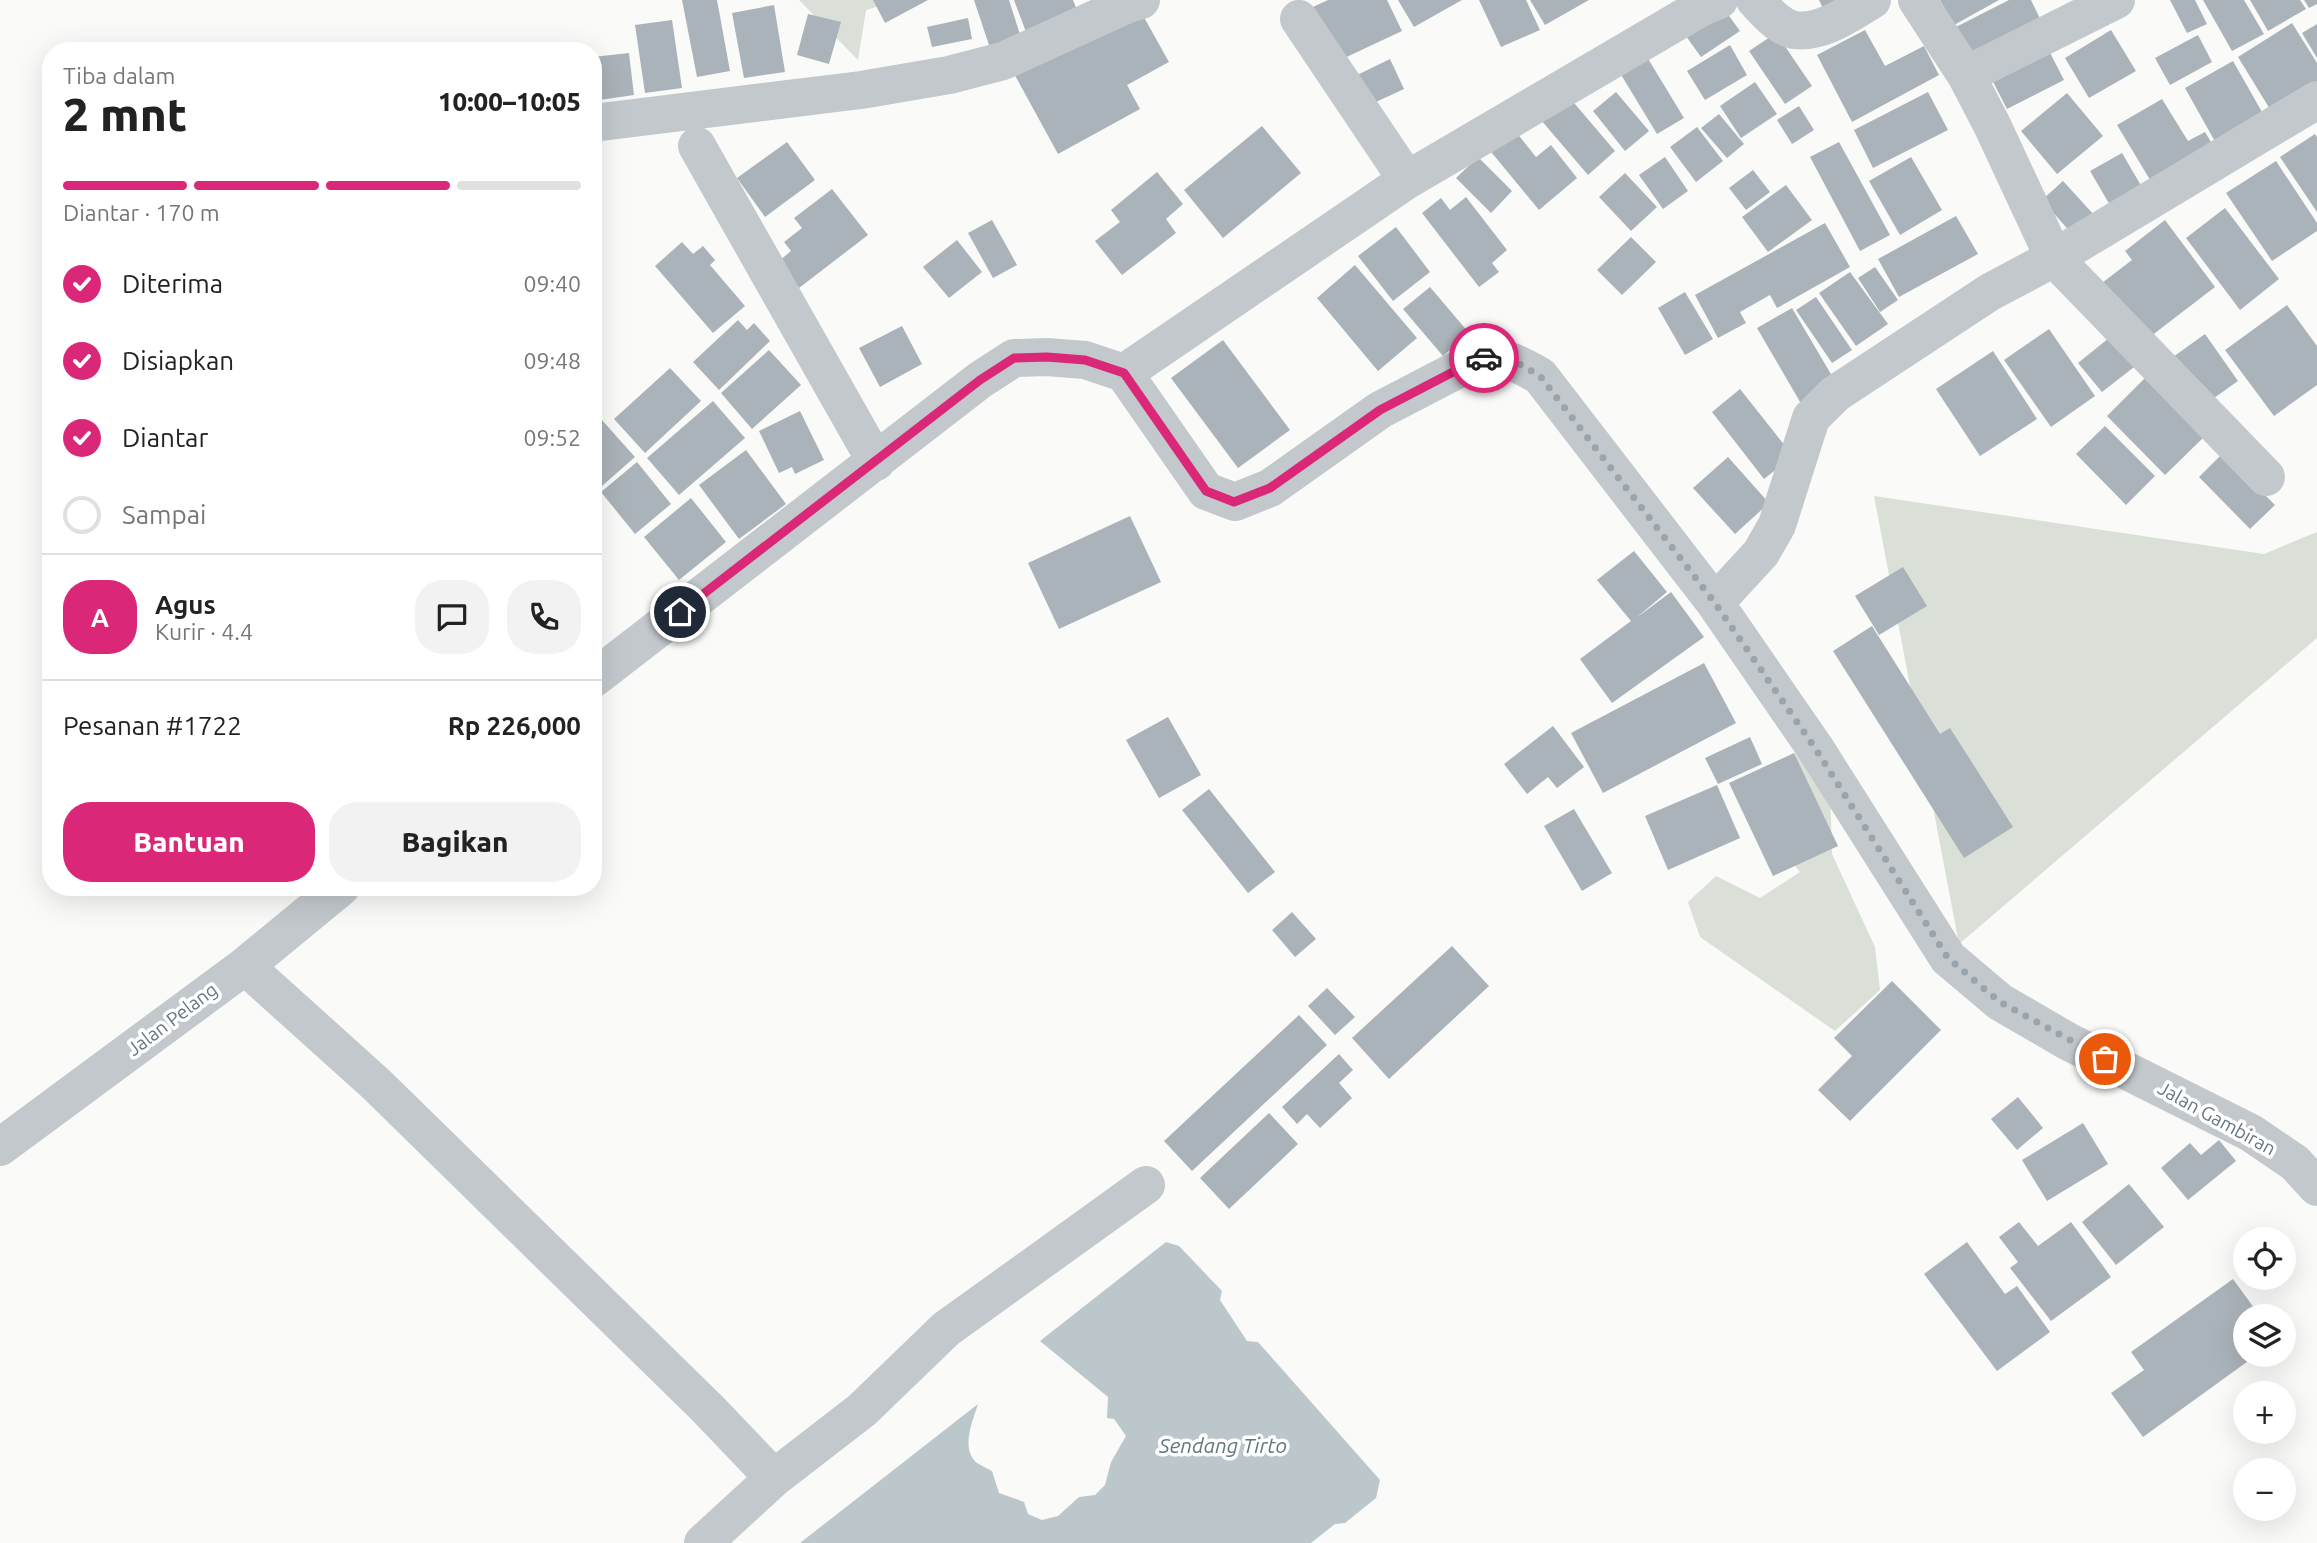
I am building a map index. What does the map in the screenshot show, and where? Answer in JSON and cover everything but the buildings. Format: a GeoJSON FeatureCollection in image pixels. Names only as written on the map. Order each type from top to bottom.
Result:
{"type":"FeatureCollection","features":[{"type":"Feature","properties":{"kind":"street"},"geometry":{"type":"LineString","coordinates":[[602,122],[861,90],[949,75],[1003,61],[1141,0]]}},
{"type":"Feature","properties":{"kind":"street"},"geometry":{"type":"LineString","coordinates":[[602,672],[980,380],[1014,358],[1085,360],[1124,373],[1407,180],[1700,8],[1719,0]]}},
{"type":"Feature","properties":{"kind":"street"},"geometry":{"type":"LineString","coordinates":[[1755,0],[1772,18],[1793,30],[1814,29],[1835,21],[1872,0]]}},
{"type":"Feature","properties":{"kind":"street"},"geometry":{"type":"LineString","coordinates":[[1917,0],[1966,75],[2054,258],[2266,477]]}},
{"type":"Feature","properties":{"kind":"street"},"geometry":{"type":"LineString","coordinates":[[1966,75],[2116,0]]}},
{"type":"Feature","properties":{"kind":"street"},"geometry":{"type":"LineString","coordinates":[[1299,19],[1407,180]]}},
{"type":"Feature","properties":{"kind":"street"},"geometry":{"type":"LineString","coordinates":[[1715,603],[1762,553],[1777,525],[1811,418],[1835,394],[1990,292],[2054,258],[2317,100]]}},
{"type":"Feature","properties":{"kind":"street"},"geometry":{"type":"LineString","coordinates":[[697,146],[876,462]]}},
{"type":"Feature","properties":{"kind":"street","name":"Jalan Gambiran"},"geometry":{"type":"LineString","coordinates":[[1124,373],[1206,491],[1234,502],[1270,488],[1380,410],[1476,360],[1492,357],[1511,359],[1540,376],[1715,603],[1815,748],[1948,958],[2000,1002],[2069,1042],[2251,1133],[2295,1163],[2317,1186]]}},
{"type":"Feature","properties":{"kind":"street","name":"Jalan Pelang"},"geometry":{"type":"LineString","coordinates":[[0,1147],[245,966],[330,896]]}},
{"type":"Feature","properties":{"kind":"street"},"geometry":{"type":"LineString","coordinates":[[245,966],[376,1084],[678,1380],[774,1478]]}},
{"type":"Feature","properties":{"kind":"street"},"geometry":{"type":"LineString","coordinates":[[703,1543],[774,1478],[862,1410],[946,1329],[1146,1185]]}},
{"type":"Feature","properties":{"kind":"shaded area"},"geometry":{"type":"Polygon","coordinates":[[[799,0],[899,0],[866,10],[858,60],[799,0]]]}},
{"type":"Feature","properties":{"kind":"shaded area"},"geometry":{"type":"Polygon","coordinates":[[[1874,496],[2264,554],[2317,532],[2317,638],[1959,944],[1874,496]]]}},
{"type":"Feature","properties":{"kind":"shaded area"},"geometry":{"type":"Polygon","coordinates":[[[1793,745],[1830,786],[1832,854],[1875,947],[1880,990],[1835,1031],[1700,937],[1688,902],[1716,876],[1760,898],[1800,872],[1777,843],[1805,797],[1793,745]]]}},
{"type":"Feature","properties":{"kind":"water","name":"Sendang Tirto"},"geometry":{"type":"Polygon","coordinates":[[[1166,1242],[1179,1246],[1222,1291],[1220,1300],[1247,1341],[1258,1342],[1380,1480],[1376,1498],[1345,1523],[1335,1524],[1311,1543],[800,1543],[978,1404],[969,1434],[969,1450],[977,1463],[992,1471],[999,1493],[1024,1502],[1028,1514],[1042,1520],[1058,1516],[1079,1497],[1095,1495],[1105,1485],[1111,1462],[1126,1436],[1114,1419],[1107,1418],[1108,1397],[1040,1341],[1166,1242]]]}},
{"type":"Feature","properties":{"kind":"way so far"},"geometry":{"type":"LineString","coordinates":[[1484,358],[1511,359],[1540,376],[1715,603],[1815,748],[1948,958],[2000,1002],[2069,1042],[2105,1059]]}},
{"type":"Feature","properties":{"kind":"route"},"geometry":{"type":"LineString","coordinates":[[680,612],[980,380],[1014,358],[1085,360],[1124,373],[1206,491],[1234,502],[1270,488],[1380,410],[1484,358]]}}]}
